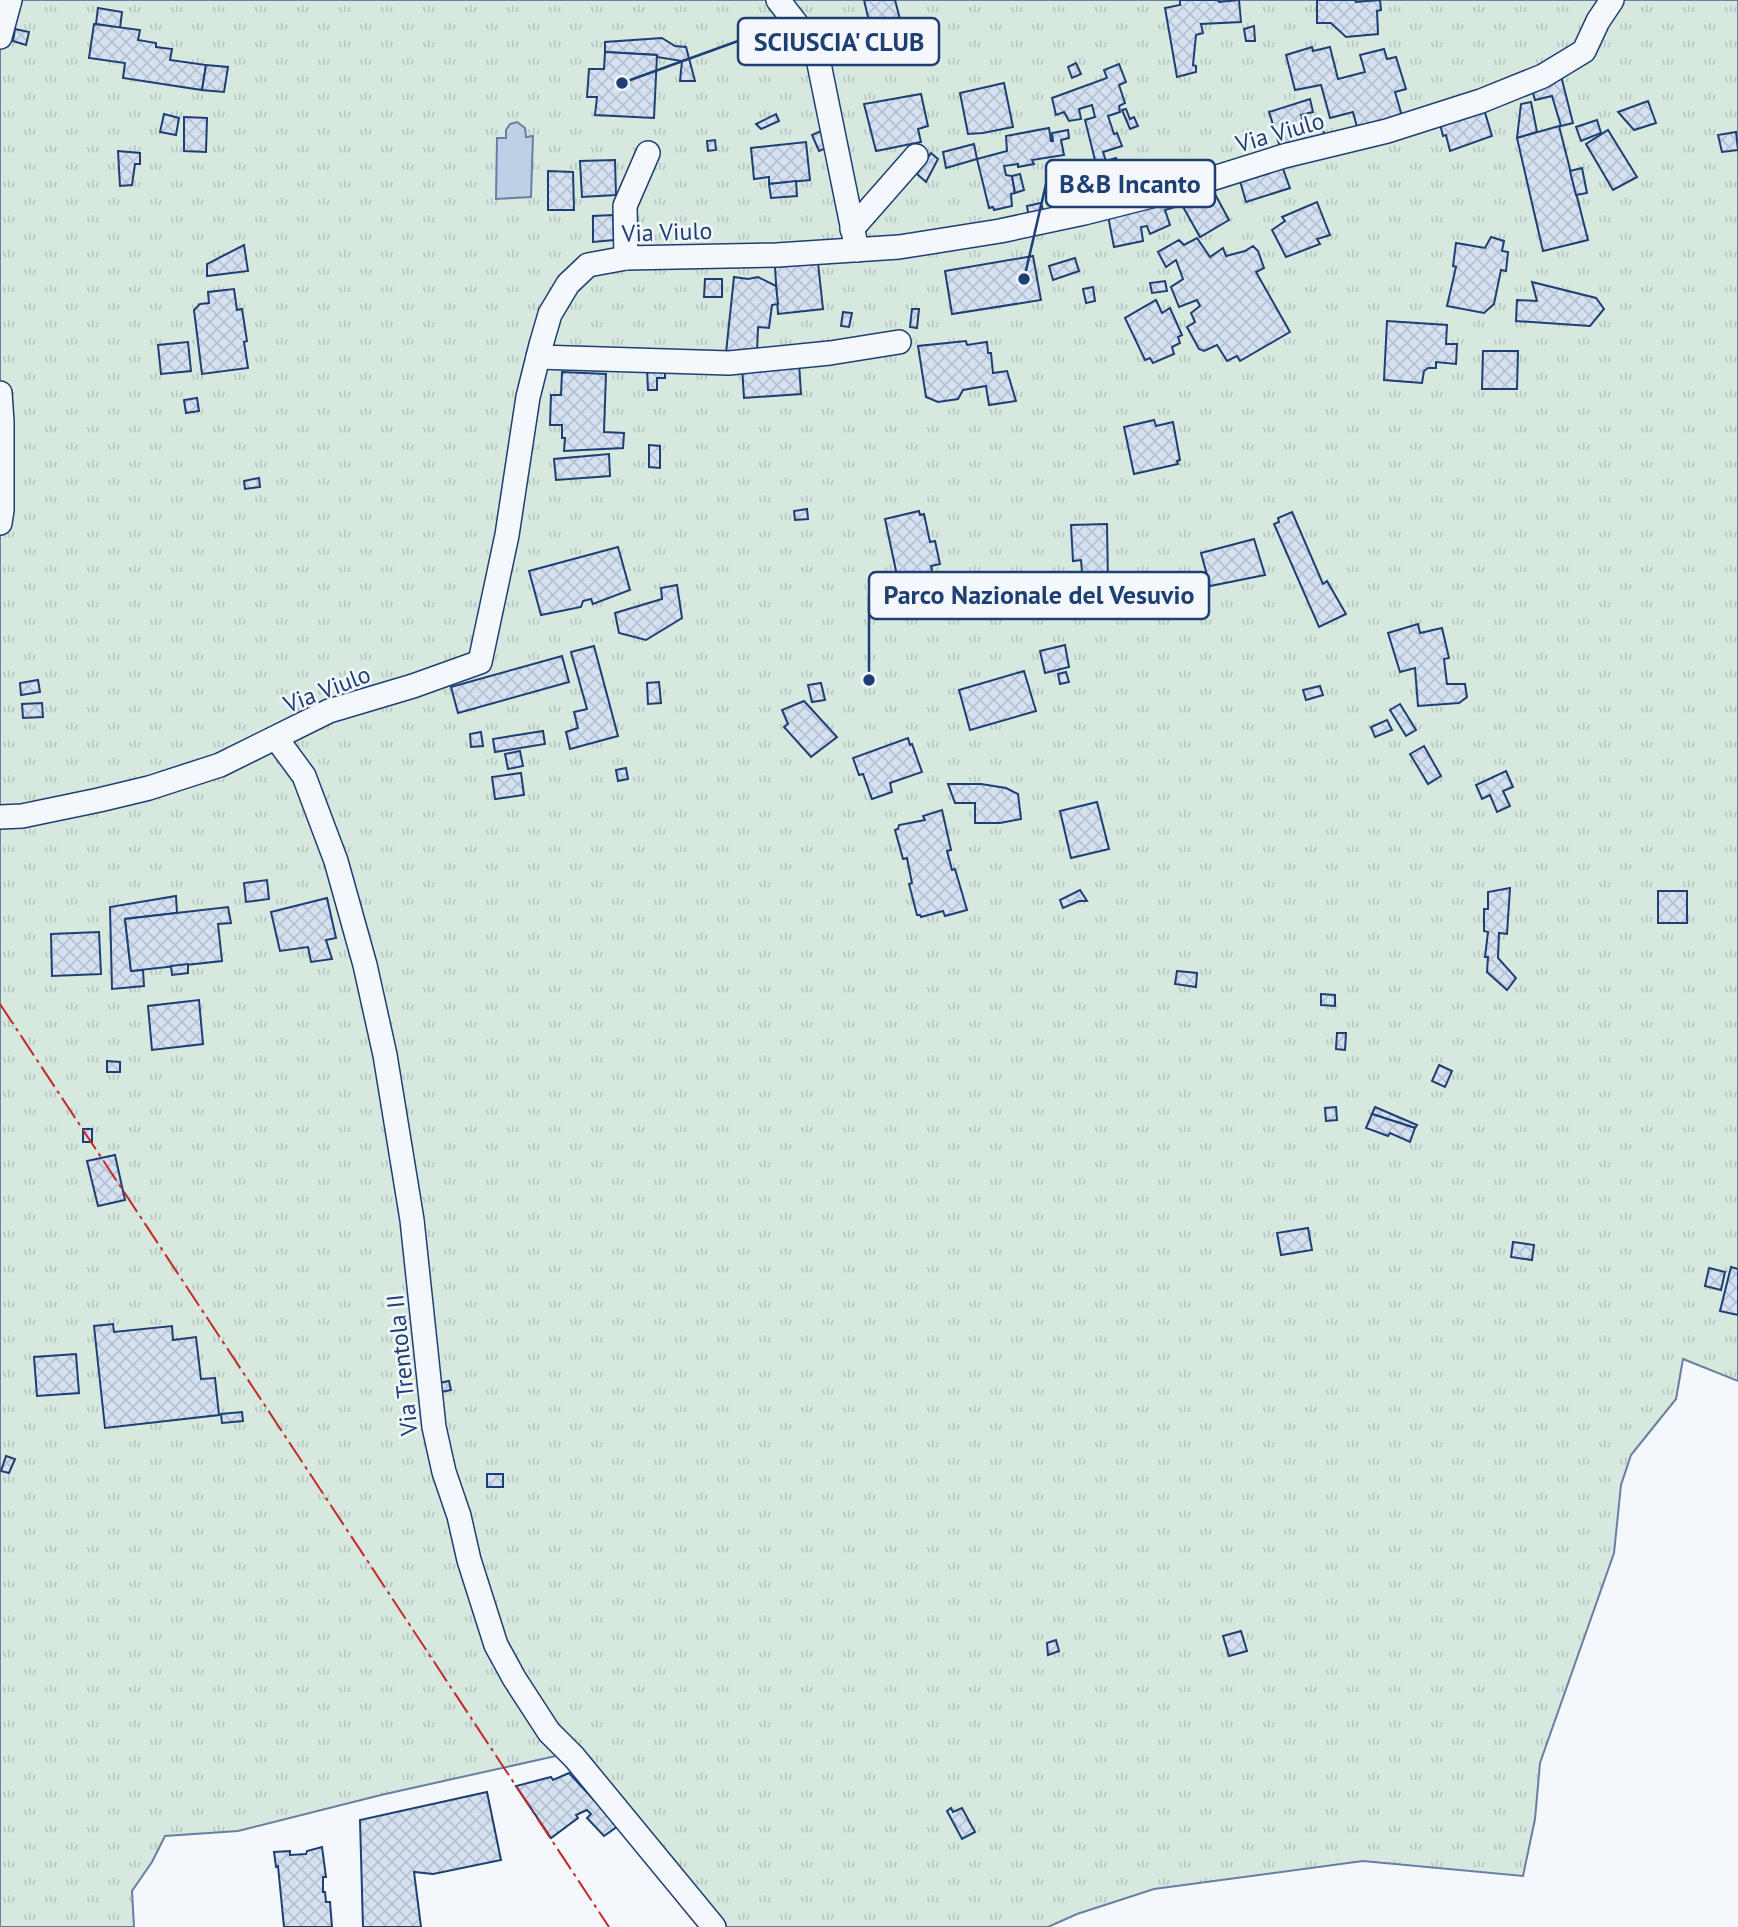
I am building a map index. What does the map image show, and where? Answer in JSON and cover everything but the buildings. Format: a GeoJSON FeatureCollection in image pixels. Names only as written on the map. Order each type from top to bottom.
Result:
{"type":"FeatureCollection","features":[{"type":"Feature","properties":{"kind":"street"},"geometry":{"type":"LineString","coordinates":[[0,37],[10,0]]}},
{"type":"Feature","properties":{"kind":"street"},"geometry":{"type":"LineString","coordinates":[[778,0],[816,49],[854,239]]}},
{"type":"Feature","properties":{"kind":"street","name":"Via Viulo"},"geometry":{"type":"LineString","coordinates":[[0,817],[59,809],[149,788],[220,765],[329,711],[480,662],[507,535],[528,397],[538,357],[550,313],[568,284],[588,265],[626,258],[777,255],[854,239],[899,247],[1049,222],[1179,189],[1284,156],[1387,131],[1481,101],[1543,76],[1584,51],[1598,21],[1612,0]]}},
{"type":"Feature","properties":{"kind":"street"},"geometry":{"type":"LineString","coordinates":[[626,258],[625,206],[648,153]]}},
{"type":"Feature","properties":{"kind":"street"},"geometry":{"type":"LineString","coordinates":[[854,239],[916,156]]}},
{"type":"Feature","properties":{"kind":"street"},"geometry":{"type":"LineString","coordinates":[[538,357],[729,363],[830,354],[899,342]]}},
{"type":"Feature","properties":{"kind":"street"},"geometry":{"type":"LineString","coordinates":[[0,393],[0,523]]}},
{"type":"Feature","properties":{"kind":"street","name":"Via Trentola II"},"geometry":{"type":"LineString","coordinates":[[276,738],[304,776],[308,786],[336,861],[365,965],[386,1055],[412,1220],[434,1427],[469,1560],[496,1645],[514,1678],[550,1732],[574,1757],[714,1927]]}},
{"type":"Feature","properties":{"kind":"green space"},"geometry":{"type":"Polygon","coordinates":[[[0,0],[1738,0],[1738,1381],[1683,1359],[1676,1399],[1631,1455],[1621,1485],[1614,1553],[1540,1763],[1535,1819],[1523,1876],[1363,1861],[1154,1889],[1077,1914],[1048,1927],[700,1927],[560,1755],[381,1795],[238,1831],[165,1836],[152,1862],[132,1891],[134,1927],[0,1927],[0,0]]]}},
{"type":"Feature","properties":{"kind":"water"},"geometry":{"type":"Polygon","coordinates":[[[517,122],[525,128],[526,137],[533,136],[531,197],[496,199],[497,138],[506,138],[506,130],[510,124],[517,122]]]}},
{"type":"Feature","properties":{"kind":"power"},"geometry":{"type":"LineString","coordinates":[[0,1004],[609,1927]]}},
{"type":"Feature","properties":{"kind":"place","name":"SCIUSCIA' CLUB"},"geometry":{"type":"Point","coordinates":[622,83]}},
{"type":"Feature","properties":{"kind":"place","name":"B&B Incanto"},"geometry":{"type":"Point","coordinates":[1024,279]}},
{"type":"Feature","properties":{"kind":"place","name":"Parco Nazionale del Vesuvio"},"geometry":{"type":"Point","coordinates":[869,680]}}]}
